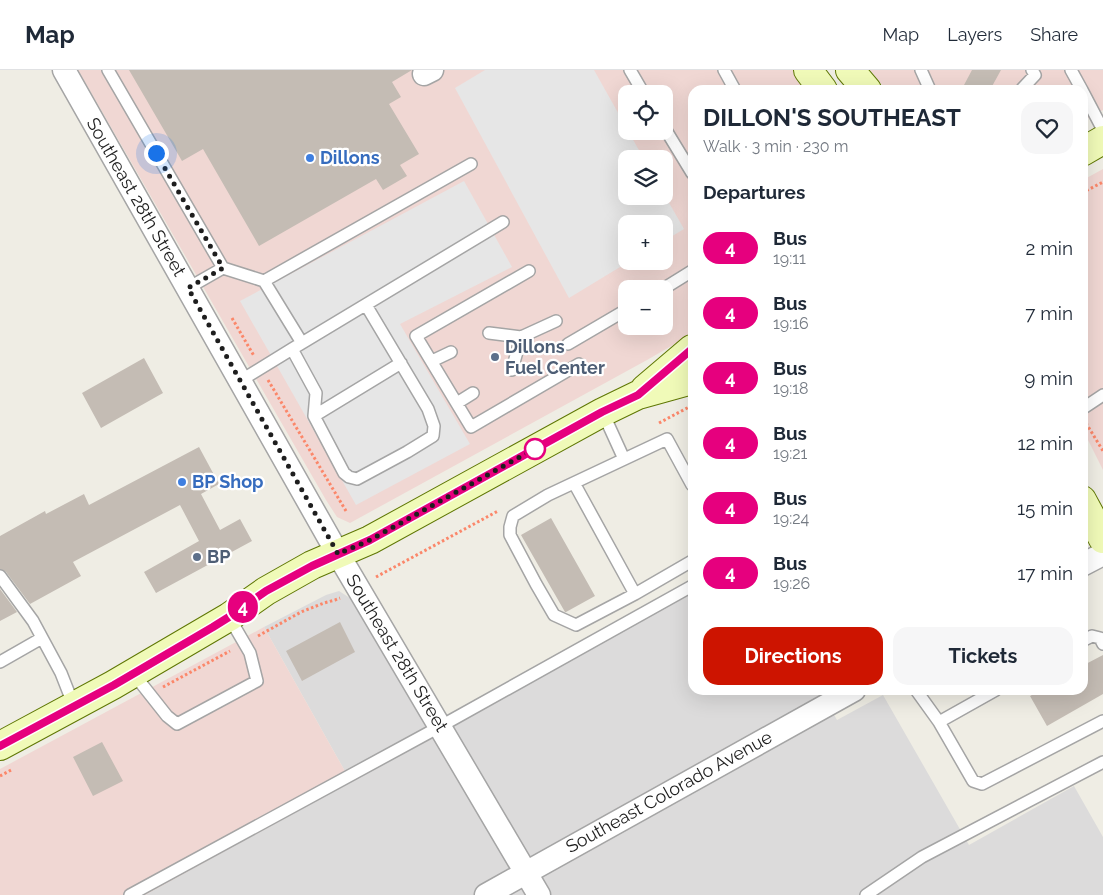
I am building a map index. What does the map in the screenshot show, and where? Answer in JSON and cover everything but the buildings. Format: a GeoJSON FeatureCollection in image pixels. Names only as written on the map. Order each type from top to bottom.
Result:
{"type":"FeatureCollection","features":[{"type":"Feature","properties":{"kind":"main road"},"geometry":{"type":"LineString","coordinates":[[808,70],[819,85]]}},
{"type":"Feature","properties":{"kind":"main road"},"geometry":{"type":"LineString","coordinates":[[850,70],[863,85]]}},
{"type":"Feature","properties":{"kind":"main road"},"geometry":{"type":"LineString","coordinates":[[1088,149],[1103,140]]}},
{"type":"Feature","properties":{"kind":"main road"},"geometry":{"type":"LineString","coordinates":[[638,395],[688,352]]}},
{"type":"Feature","properties":{"kind":"main road"},"geometry":{"type":"LineString","coordinates":[[0,746],[133,673],[229,617],[266,591],[312,566],[370,540],[602,412],[638,395],[688,381]]}},
{"type":"Feature","properties":{"kind":"main road"},"geometry":{"type":"LineString","coordinates":[[1088,511],[1103,539]]}},
{"type":"Feature","properties":{"kind":"street","name":"Southeast 28th Street"},"geometry":{"type":"LineString","coordinates":[[64,70],[338,554],[539,895]]}},
{"type":"Feature","properties":{"kind":"street"},"geometry":{"type":"LineString","coordinates":[[1088,562],[1103,554]]}},
{"type":"Feature","properties":{"kind":"street","name":"Southeast Colorado Avenue"},"geometry":{"type":"LineString","coordinates":[[486,895],[845,695]]}},
{"type":"Feature","properties":{"kind":"lane"},"geometry":{"type":"LineString","coordinates":[[108,70],[223,268],[264,281],[296,346],[316,393],[314,416],[344,473],[349,477],[357,479],[433,436],[434,426],[428,409],[366,305]]}},
{"type":"Feature","properties":{"kind":"lane"},"geometry":{"type":"LineString","coordinates":[[630,70],[639,85]]}},
{"type":"Feature","properties":{"kind":"lane"},"geometry":{"type":"LineString","coordinates":[[724,70],[733,85]]}},
{"type":"Feature","properties":{"kind":"lane"},"geometry":{"type":"LineString","coordinates":[[921,70],[928,85]]}},
{"type":"Feature","properties":{"kind":"lane"},"geometry":{"type":"LineString","coordinates":[[1071,70],[1079,85]]}},
{"type":"Feature","properties":{"kind":"lane"},"geometry":{"type":"LineString","coordinates":[[1025,85],[1036,72]]}},
{"type":"Feature","properties":{"kind":"lane"},"geometry":{"type":"LineString","coordinates":[[1088,101],[1103,130]]}},
{"type":"Feature","properties":{"kind":"lane"},"geometry":{"type":"LineString","coordinates":[[672,140],[688,166]]}},
{"type":"Feature","properties":{"kind":"lane"},"geometry":{"type":"LineString","coordinates":[[264,281],[471,164]]}},
{"type":"Feature","properties":{"kind":"lane"},"geometry":{"type":"LineString","coordinates":[[240,381],[503,222]]}},
{"type":"Feature","properties":{"kind":"lane"},"geometry":{"type":"LineString","coordinates":[[188,288],[223,268]]}},
{"type":"Feature","properties":{"kind":"lane"},"geometry":{"type":"LineString","coordinates":[[529,271],[416,336],[471,427],[579,364]]}},
{"type":"Feature","properties":{"kind":"lane"},"geometry":{"type":"LineString","coordinates":[[673,282],[688,273]]}},
{"type":"Feature","properties":{"kind":"lane"},"geometry":{"type":"LineString","coordinates":[[568,344],[618,315]]}},
{"type":"Feature","properties":{"kind":"lane"},"geometry":{"type":"LineString","coordinates":[[489,333],[521,336],[556,320]]}},
{"type":"Feature","properties":{"kind":"lane"},"geometry":{"type":"LineString","coordinates":[[512,370],[521,336]]}},
{"type":"Feature","properties":{"kind":"lane"},"geometry":{"type":"LineString","coordinates":[[432,361],[451,352]]}},
{"type":"Feature","properties":{"kind":"lane"},"geometry":{"type":"LineString","coordinates":[[314,416],[401,363]]}},
{"type":"Feature","properties":{"kind":"lane"},"geometry":{"type":"LineString","coordinates":[[457,403],[473,393]]}},
{"type":"Feature","properties":{"kind":"lane"},"geometry":{"type":"LineString","coordinates":[[1088,405],[1103,395]]}},
{"type":"Feature","properties":{"kind":"lane"},"geometry":{"type":"LineString","coordinates":[[602,412],[624,459]]}},
{"type":"Feature","properties":{"kind":"lane"},"geometry":{"type":"LineString","coordinates":[[688,478],[667,439],[548,495],[514,516],[510,527],[510,535],[554,615],[576,625],[688,563]]}},
{"type":"Feature","properties":{"kind":"lane"},"geometry":{"type":"LineString","coordinates":[[574,483],[635,594]]}},
{"type":"Feature","properties":{"kind":"lane"},"geometry":{"type":"LineString","coordinates":[[0,576],[33,621],[60,672],[74,706]]}},
{"type":"Feature","properties":{"kind":"lane"},"geometry":{"type":"LineString","coordinates":[[130,895],[441,726],[688,588]]}},
{"type":"Feature","properties":{"kind":"lane"},"geometry":{"type":"LineString","coordinates":[[133,673],[167,716],[177,724],[257,682],[250,653],[229,617]]}},
{"type":"Feature","properties":{"kind":"lane"},"geometry":{"type":"LineString","coordinates":[[1088,638],[1092,636],[1100,638],[1103,644]]}},
{"type":"Feature","properties":{"kind":"lane"},"geometry":{"type":"LineString","coordinates":[[0,662],[42,638]]}},
{"type":"Feature","properties":{"kind":"lane"},"geometry":{"type":"LineString","coordinates":[[920,695],[939,722],[973,780],[982,784],[1103,721]]}},
{"type":"Feature","properties":{"kind":"lane"},"geometry":{"type":"LineString","coordinates":[[939,722],[987,695]]}},
{"type":"Feature","properties":{"kind":"lane"},"geometry":{"type":"LineString","coordinates":[[866,895],[922,857],[1103,762]]}},
{"type":"Feature","properties":{"kind":"path"},"geometry":{"type":"LineString","coordinates":[[1088,191],[1103,182]]}},
{"type":"Feature","properties":{"kind":"path"},"geometry":{"type":"LineString","coordinates":[[1088,426],[1103,451]]}},
{"type":"Feature","properties":{"kind":"shaded area"},"geometry":{"type":"Polygon","coordinates":[[[78,70],[794,70],[806,85],[688,85],[688,336],[350,523],[337,517],[326,500],[78,70]]]}},
{"type":"Feature","properties":{"kind":"shaded area"},"geometry":{"type":"Polygon","coordinates":[[[485,70],[594,70],[618,113],[618,140],[633,140],[639,150],[618,150],[618,205],[670,205],[684,229],[673,236],[673,215],[618,215],[618,268],[569,298],[455,88],[485,70]]]}},
{"type":"Feature","properties":{"kind":"shaded area"},"geometry":{"type":"Polygon","coordinates":[[[870,70],[1103,70],[1103,110],[1088,118],[1088,85],[882,85],[870,70]]]}},
{"type":"Feature","properties":{"kind":"shaded area"},"geometry":{"type":"Polygon","coordinates":[[[1103,169],[1103,470],[1088,440],[1088,177],[1103,169]]]}},
{"type":"Feature","properties":{"kind":"shaded area"},"geometry":{"type":"Polygon","coordinates":[[[464,181],[512,267],[400,324],[470,444],[356,505],[240,301],[464,181]]]}},
{"type":"Feature","properties":{"kind":"shaded area"},"geometry":{"type":"Polygon","coordinates":[[[339,591],[353,600],[435,736],[688,594],[688,695],[823,695],[837,720],[883,695],[969,845],[1074,786],[1103,837],[1103,895],[145,895],[351,782],[264,627],[326,595],[339,591]]]}},
{"type":"Feature","properties":{"kind":"shaded area"},"geometry":{"type":"Polygon","coordinates":[[[264,627],[351,782],[145,895],[0,895],[0,769],[264,627]]]}},
{"type":"Feature","properties":{"kind":"bus line","name":"4"},"geometry":{"type":"LineString","coordinates":[[0,746],[114,685],[213,627],[266,591],[312,566],[370,540],[602,412],[638,395],[688,352]]}},
{"type":"Feature","properties":{"kind":"place","name":"Dillons"},"geometry":{"type":"Point","coordinates":[310,158]}},
{"type":"Feature","properties":{"kind":"place","name":"Dillons Fuel Center"},"geometry":{"type":"Point","coordinates":[495,357]}},
{"type":"Feature","properties":{"kind":"place","name":"BP Shop"},"geometry":{"type":"Point","coordinates":[182,482]}},
{"type":"Feature","properties":{"kind":"place","name":"BP"},"geometry":{"type":"Point","coordinates":[197,557]}},
{"type":"Feature","properties":{"kind":"route"},"geometry":{"type":"LineString","coordinates":[[156,153],[223,268],[188,288],[338,554],[370,540],[535,449]]}}]}
